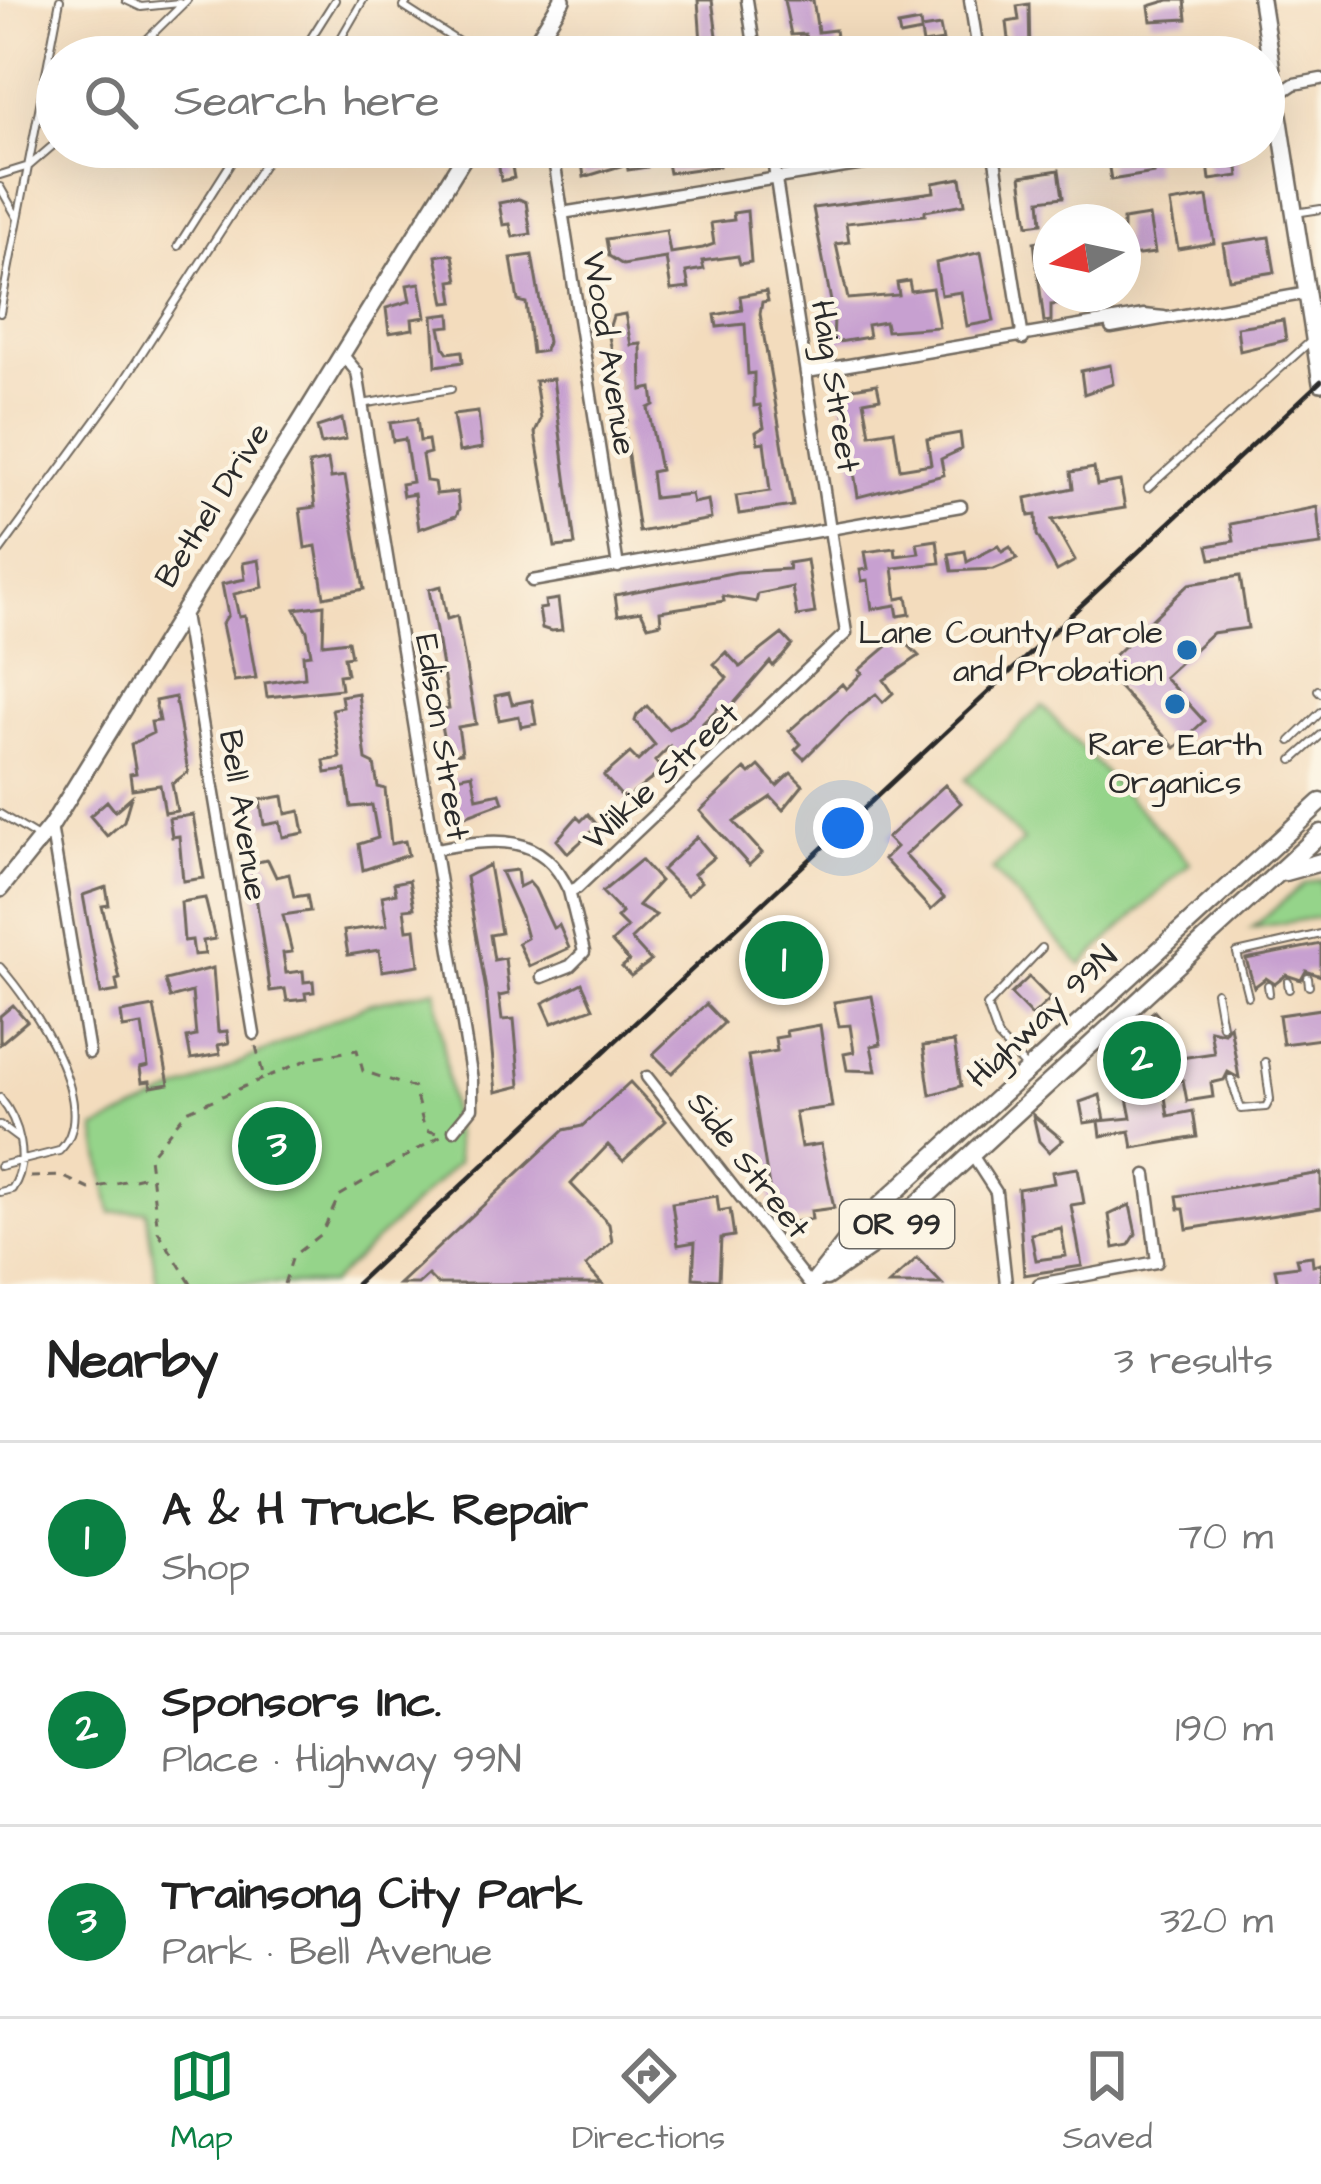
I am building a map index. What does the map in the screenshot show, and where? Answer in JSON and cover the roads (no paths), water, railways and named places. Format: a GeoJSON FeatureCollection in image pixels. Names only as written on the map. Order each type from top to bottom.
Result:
{"type":"FeatureCollection","features":[{"type":"Feature","properties":{"kind":"main road","name":"Highway 99N"},"geometry":{"type":"LineString","coordinates":[[813,1284],[860,1224],[1321,802]]}},
{"type":"Feature","properties":{"kind":"main road","name":"Highway 99N"},"geometry":{"type":"LineString","coordinates":[[813,1284],[873,1245],[1321,833]]}},
{"type":"Feature","properties":{"kind":"main road"},"geometry":{"type":"LineString","coordinates":[[1273,877],[1321,862]]}},
{"type":"Feature","properties":{"kind":"street"},"geometry":{"type":"LineString","coordinates":[[542,36],[562,0]]}},
{"type":"Feature","properties":{"kind":"street"},"geometry":{"type":"LineString","coordinates":[[747,0],[753,36]]}},
{"type":"Feature","properties":{"kind":"street"},"geometry":{"type":"LineString","coordinates":[[970,0],[976,36]]}},
{"type":"Feature","properties":{"kind":"street"},"geometry":{"type":"LineString","coordinates":[[1261,0],[1264,36]]}},
{"type":"Feature","properties":{"kind":"street"},"geometry":{"type":"LineString","coordinates":[[1285,90],[1321,79]]}},
{"type":"Feature","properties":{"kind":"street","name":"Bethel Drive"},"geometry":{"type":"LineString","coordinates":[[0,889],[46,832],[457,168]]}},
{"type":"Feature","properties":{"kind":"street","name":"Wood Avenue"},"geometry":{"type":"LineString","coordinates":[[555,168],[618,566]]}},
{"type":"Feature","properties":{"kind":"street","name":"Haig Street"},"geometry":{"type":"LineString","coordinates":[[774,168],[846,633]]}},
{"type":"Feature","properties":{"kind":"street"},"geometry":{"type":"LineString","coordinates":[[562,212],[838,168]]}},
{"type":"Feature","properties":{"kind":"street"},"geometry":{"type":"LineString","coordinates":[[996,168],[1024,339]]}},
{"type":"Feature","properties":{"kind":"street"},"geometry":{"type":"LineString","coordinates":[[1285,168],[1321,383]]}},
{"type":"Feature","properties":{"kind":"street"},"geometry":{"type":"LineString","coordinates":[[808,372],[1084,329],[1142,325],[1164,317],[1308,293]]}},
{"type":"Feature","properties":{"kind":"street","name":"Edison Street"},"geometry":{"type":"LineString","coordinates":[[341,353],[354,365],[362,404],[473,1097],[468,1117],[449,1132]]}},
{"type":"Feature","properties":{"kind":"street"},"geometry":{"type":"LineString","coordinates":[[532,581],[961,506]]}},
{"type":"Feature","properties":{"kind":"street","name":"Bell Avenue"},"geometry":{"type":"LineString","coordinates":[[183,605],[254,1034]]}},
{"type":"Feature","properties":{"kind":"street","name":"Wilkie Street"},"geometry":{"type":"LineString","coordinates":[[435,849],[501,844],[540,849],[568,891],[585,883],[846,633]]}},
{"type":"Feature","properties":{"kind":"street"},"geometry":{"type":"LineString","coordinates":[[46,832],[89,1053]]}},
{"type":"Feature","properties":{"kind":"street"},"geometry":{"type":"LineString","coordinates":[[542,977],[570,966],[584,952],[568,891]]}},
{"type":"Feature","properties":{"kind":"street","name":"Side Street"},"geometry":{"type":"LineString","coordinates":[[647,1077],[813,1284]]}},
{"type":"Feature","properties":{"kind":"street"},"geometry":{"type":"LineString","coordinates":[[972,1155],[995,1192],[1006,1284]]}},
{"type":"Feature","properties":{"kind":"street"},"geometry":{"type":"LineString","coordinates":[[1039,1284],[1157,1262],[1146,1175]]}},
{"type":"Feature","properties":{"kind":"lane"},"geometry":{"type":"LineString","coordinates":[[53,36],[60,0]]}},
{"type":"Feature","properties":{"kind":"lane"},"geometry":{"type":"LineString","coordinates":[[127,0],[141,7],[185,1]]}},
{"type":"Feature","properties":{"kind":"lane"},"geometry":{"type":"LineString","coordinates":[[312,36],[335,0]]}},
{"type":"Feature","properties":{"kind":"lane"},"geometry":{"type":"LineString","coordinates":[[342,36],[363,0]]}},
{"type":"Feature","properties":{"kind":"lane"},"geometry":{"type":"LineString","coordinates":[[408,0],[404,7],[449,36]]}},
{"type":"Feature","properties":{"kind":"lane"},"geometry":{"type":"LineString","coordinates":[[150,36],[185,1]]}},
{"type":"Feature","properties":{"kind":"lane"},"geometry":{"type":"LineString","coordinates":[[0,313],[36,129]]}},
{"type":"Feature","properties":{"kind":"lane"},"geometry":{"type":"LineString","coordinates":[[0,175],[36,160]]}},
{"type":"Feature","properties":{"kind":"lane"},"geometry":{"type":"LineString","coordinates":[[178,245],[228,168]]}},
{"type":"Feature","properties":{"kind":"lane"},"geometry":{"type":"LineString","coordinates":[[0,551],[118,390],[261,168]]}},
{"type":"Feature","properties":{"kind":"lane"},"geometry":{"type":"LineString","coordinates":[[0,187],[18,220]]}},
{"type":"Feature","properties":{"kind":"lane"},"geometry":{"type":"LineString","coordinates":[[1295,213],[1321,209]]}},
{"type":"Feature","properties":{"kind":"lane"},"geometry":{"type":"LineString","coordinates":[[1148,488],[1314,337]]}},
{"type":"Feature","properties":{"kind":"lane"},"geometry":{"type":"LineString","coordinates":[[362,404],[452,389]]}},
{"type":"Feature","properties":{"kind":"lane"},"geometry":{"type":"LineString","coordinates":[[1291,741],[1321,712]]}},
{"type":"Feature","properties":{"kind":"lane"},"geometry":{"type":"LineString","coordinates":[[1293,760],[1321,735]]}},
{"type":"Feature","properties":{"kind":"lane"},"geometry":{"type":"LineString","coordinates":[[0,814],[46,832]]}},
{"type":"Feature","properties":{"kind":"lane"},"geometry":{"type":"LineString","coordinates":[[1248,996],[1237,952],[1261,943],[1321,936]]}},
{"type":"Feature","properties":{"kind":"lane"},"geometry":{"type":"LineString","coordinates":[[1301,937],[1302,947]]}},
{"type":"Feature","properties":{"kind":"lane"},"geometry":{"type":"LineString","coordinates":[[1281,940],[1282,950]]}},
{"type":"Feature","properties":{"kind":"lane"},"geometry":{"type":"LineString","coordinates":[[1261,943],[1263,954]]}},
{"type":"Feature","properties":{"kind":"lane"},"geometry":{"type":"LineString","coordinates":[[1027,1069],[998,1036],[987,1006],[1042,948]]}},
{"type":"Feature","properties":{"kind":"lane"},"geometry":{"type":"LineString","coordinates":[[0,967],[27,998],[75,1105],[65,1146],[0,1166]]}},
{"type":"Feature","properties":{"kind":"lane"},"geometry":{"type":"LineString","coordinates":[[1216,992],[1222,1026]]}},
{"type":"Feature","properties":{"kind":"lane"},"geometry":{"type":"LineString","coordinates":[[1231,1079],[1241,1109],[1266,1107],[1270,1099],[1264,1062]]}},
{"type":"Feature","properties":{"kind":"lane"},"geometry":{"type":"LineString","coordinates":[[0,1098],[17,1121],[21,1163],[20,1178],[12,1189],[0,1192]]}},
{"type":"Feature","properties":{"kind":"lane"},"geometry":{"type":"LineString","coordinates":[[0,1125],[19,1139]]}},
{"type":"Feature","properties":{"kind":"railway"},"geometry":{"type":"LineString","coordinates":[[356,1284],[1321,381]]}},
{"type":"Feature","properties":{"kind":"place","name":"Lane County Parole and Probation"},"geometry":{"type":"Point","coordinates":[1187,650]}},
{"type":"Feature","properties":{"kind":"place","name":"Rare Earth Organics"},"geometry":{"type":"Point","coordinates":[1175,704]}},
{"type":"Feature","properties":{"kind":"place","name":"A & H Truck Repair"},"geometry":{"type":"Point","coordinates":[784,960]}},
{"type":"Feature","properties":{"kind":"place","name":"Sponsors Inc."},"geometry":{"type":"Point","coordinates":[1142,1060]}},
{"type":"Feature","properties":{"kind":"place","name":"Trainsong City Park"},"geometry":{"type":"Point","coordinates":[277,1146]}}]}
